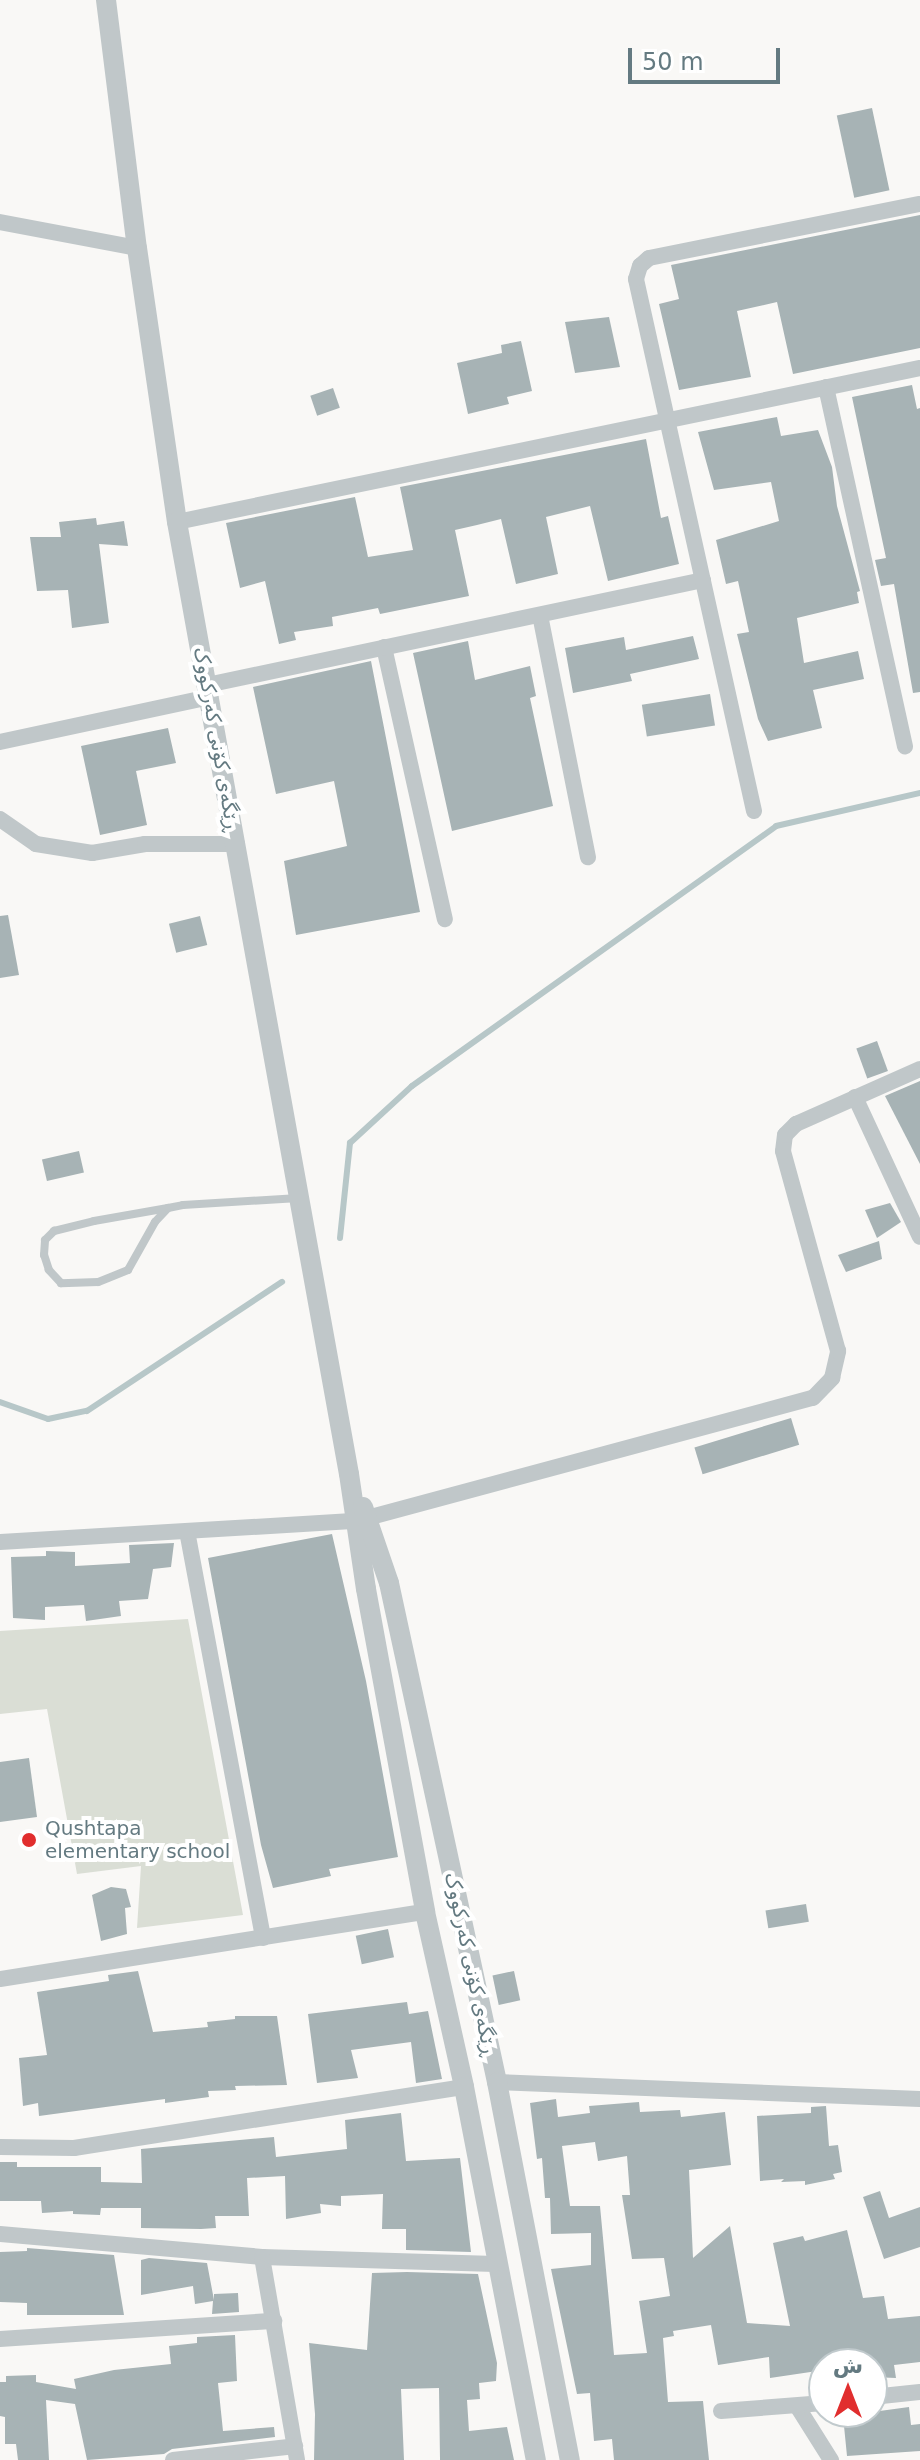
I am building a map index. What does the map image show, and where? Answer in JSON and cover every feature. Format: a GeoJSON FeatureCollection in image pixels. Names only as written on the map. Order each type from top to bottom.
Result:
{"type":"FeatureCollection","features":[{"type":"Feature","properties":{"kind":"street","name":"ڕێگەی کۆنی کەرکووک"},"geometry":{"type":"LineString","coordinates":[[106,0],[137,248],[177,522],[349,1474],[361,1519],[425,1912],[464,2087],[495,2264],[536,2460]]}},
{"type":"Feature","properties":{"kind":"street"},"geometry":{"type":"LineString","coordinates":[[754,811],[636,279],[640,266],[649,258],[920,204]]}},
{"type":"Feature","properties":{"kind":"street"},"geometry":{"type":"LineString","coordinates":[[0,222],[137,248]]}},
{"type":"Feature","properties":{"kind":"street"},"geometry":{"type":"LineString","coordinates":[[177,522],[920,368]]}},
{"type":"Feature","properties":{"kind":"street"},"geometry":{"type":"LineString","coordinates":[[826,387],[905,746]]}},
{"type":"Feature","properties":{"kind":"street"},"geometry":{"type":"LineString","coordinates":[[0,742],[384,647],[703,580]]}},
{"type":"Feature","properties":{"kind":"street"},"geometry":{"type":"LineString","coordinates":[[540,615],[588,857]]}},
{"type":"Feature","properties":{"kind":"street"},"geometry":{"type":"LineString","coordinates":[[384,647],[445,919]]}},
{"type":"Feature","properties":{"kind":"street"},"geometry":{"type":"LineString","coordinates":[[0,819],[36,844],[92,853],[145,844],[237,844]]}},
{"type":"Feature","properties":{"kind":"street"},"geometry":{"type":"LineString","coordinates":[[0,1542],[361,1519],[799,1403],[824,1389],[837,1365],[838,1351],[783,1151],[785,1135],[796,1124],[920,1069]]}},
{"type":"Feature","properties":{"kind":"street"},"geometry":{"type":"LineString","coordinates":[[855,1097],[920,1237]]}},
{"type":"Feature","properties":{"kind":"street","name":"ڕێگەی کۆنی کەرکووک"},"geometry":{"type":"LineString","coordinates":[[361,1519],[389,1583],[497,2082],[570,2460]]}},
{"type":"Feature","properties":{"kind":"street"},"geometry":{"type":"LineString","coordinates":[[187,1531],[263,1938]]}},
{"type":"Feature","properties":{"kind":"street"},"geometry":{"type":"LineString","coordinates":[[0,1979],[425,1912]]}},
{"type":"Feature","properties":{"kind":"street"},"geometry":{"type":"LineString","coordinates":[[497,2082],[920,2099]]}},
{"type":"Feature","properties":{"kind":"street"},"geometry":{"type":"LineString","coordinates":[[0,2147],[74,2148],[464,2087]]}},
{"type":"Feature","properties":{"kind":"street"},"geometry":{"type":"LineString","coordinates":[[0,2234],[262,2257],[495,2264]]}},
{"type":"Feature","properties":{"kind":"street"},"geometry":{"type":"LineString","coordinates":[[173,2460],[296,2453],[262,2257]]}},
{"type":"Feature","properties":{"kind":"street"},"geometry":{"type":"LineString","coordinates":[[0,2339],[274,2321]]}},
{"type":"Feature","properties":{"kind":"street"},"geometry":{"type":"LineString","coordinates":[[888,2395],[920,2392]]}},
{"type":"Feature","properties":{"kind":"street"},"geometry":{"type":"LineString","coordinates":[[721,2411],[808,2405]]}},
{"type":"Feature","properties":{"kind":"street"},"geometry":{"type":"LineString","coordinates":[[797,2406],[831,2460]]}},
{"type":"Feature","properties":{"kind":"lane"},"geometry":{"type":"LineString","coordinates":[[168,1208],[155,1222],[128,1270],[98,1282],[61,1283],[49,1270],[44,1255],[45,1240],[54,1231],[168,1208],[300,1198]]}},
{"type":"Feature","properties":{"kind":"shaded area"},"geometry":{"type":"Polygon","coordinates":[[[188,1619],[243,1915],[137,1928],[141,1866],[77,1874],[47,1709],[0,1714],[0,1631],[188,1619]]]}},
{"type":"Feature","properties":{"kind":"building"},"geometry":{"type":"Polygon","coordinates":[[[872,108],[889,190],[854,198],[837,115],[872,108]]]}},
{"type":"Feature","properties":{"kind":"building"},"geometry":{"type":"Polygon","coordinates":[[[920,215],[920,348],[793,374],[777,302],[737,311],[751,377],[679,390],[659,304],[679,299],[671,265],[920,215]]]}},
{"type":"Feature","properties":{"kind":"building"},"geometry":{"type":"Polygon","coordinates":[[[609,317],[620,367],[575,373],[565,322],[609,317]]]}},
{"type":"Feature","properties":{"kind":"building"},"geometry":{"type":"Polygon","coordinates":[[[521,341],[532,391],[507,397],[509,404],[468,414],[457,363],[502,353],[501,345],[521,341]]]}},
{"type":"Feature","properties":{"kind":"building"},"geometry":{"type":"Polygon","coordinates":[[[912,385],[917,409],[920,408],[920,692],[913,693],[894,584],[881,586],[875,560],[886,558],[852,397],[912,385]]]}},
{"type":"Feature","properties":{"kind":"building"},"geometry":{"type":"Polygon","coordinates":[[[333,388],[340,408],[317,416],[310,396],[333,388]]]}},
{"type":"Feature","properties":{"kind":"building"},"geometry":{"type":"Polygon","coordinates":[[[777,417],[781,436],[818,430],[832,467],[837,506],[860,591],[857,592],[859,603],[797,618],[804,663],[858,651],[864,679],[813,690],[822,728],[768,741],[758,719],[737,634],[749,632],[738,581],[726,584],[716,540],[779,521],[771,482],[714,490],[698,432],[777,417]]]}},
{"type":"Feature","properties":{"kind":"building"},"geometry":{"type":"Polygon","coordinates":[[[646,439],[661,518],[668,516],[679,564],[608,581],[590,506],[546,517],[558,574],[516,584],[501,519],[455,530],[469,596],[380,614],[378,608],[332,617],[333,626],[294,632],[296,640],[279,644],[265,581],[240,588],[226,523],[355,497],[368,557],[413,550],[400,487],[646,439]]]}},
{"type":"Feature","properties":{"kind":"building"},"geometry":{"type":"Polygon","coordinates":[[[96,518],[97,525],[124,521],[128,546],[99,544],[109,623],[72,628],[68,590],[37,591],[30,537],[61,537],[59,522],[96,518]]]}},
{"type":"Feature","properties":{"kind":"building"},"geometry":{"type":"Polygon","coordinates":[[[693,636],[699,659],[630,674],[632,681],[573,693],[565,648],[624,637],[626,650],[693,636]]]}},
{"type":"Feature","properties":{"kind":"building"},"geometry":{"type":"Polygon","coordinates":[[[468,641],[475,680],[530,666],[536,696],[530,698],[553,806],[452,831],[413,653],[468,641]]]}},
{"type":"Feature","properties":{"kind":"building"},"geometry":{"type":"Polygon","coordinates":[[[371,661],[420,912],[296,935],[284,861],[347,846],[334,781],[276,794],[253,687],[371,661]]]}},
{"type":"Feature","properties":{"kind":"building"},"geometry":{"type":"Polygon","coordinates":[[[710,694],[715,726],[647,736],[642,705],[710,694]]]}},
{"type":"Feature","properties":{"kind":"building"},"geometry":{"type":"Polygon","coordinates":[[[168,728],[176,763],[136,771],[147,825],[100,835],[81,746],[168,728]]]}},
{"type":"Feature","properties":{"kind":"building"},"geometry":{"type":"Polygon","coordinates":[[[8,915],[19,975],[0,978],[0,916],[8,915]]]}},
{"type":"Feature","properties":{"kind":"building"},"geometry":{"type":"Polygon","coordinates":[[[200,916],[207,945],[176,953],[169,924],[200,916]]]}},
{"type":"Feature","properties":{"kind":"building"},"geometry":{"type":"Polygon","coordinates":[[[877,1041],[888,1071],[867,1079],[856,1049],[877,1041]]]}},
{"type":"Feature","properties":{"kind":"building"},"geometry":{"type":"Polygon","coordinates":[[[920,1081],[920,1164],[885,1096],[920,1081]]]}},
{"type":"Feature","properties":{"kind":"building"},"geometry":{"type":"Polygon","coordinates":[[[79,1151],[84,1172],[47,1181],[42,1160],[79,1151]]]}},
{"type":"Feature","properties":{"kind":"building"},"geometry":{"type":"Polygon","coordinates":[[[890,1203],[901,1222],[877,1238],[865,1210],[890,1203]]]}},
{"type":"Feature","properties":{"kind":"building"},"geometry":{"type":"Polygon","coordinates":[[[879,1241],[882,1259],[846,1272],[838,1255],[879,1241]]]}},
{"type":"Feature","properties":{"kind":"building"},"geometry":{"type":"Polygon","coordinates":[[[791,1418],[799,1445],[703,1474],[694,1448],[791,1418]]]}},
{"type":"Feature","properties":{"kind":"building"},"geometry":{"type":"Polygon","coordinates":[[[332,1534],[366,1681],[398,1857],[329,1869],[331,1876],[273,1888],[261,1845],[208,1558],[332,1534]]]}},
{"type":"Feature","properties":{"kind":"building"},"geometry":{"type":"Polygon","coordinates":[[[174,1543],[171,1567],[153,1569],[148,1599],[119,1601],[121,1616],[86,1621],[84,1605],[45,1607],[45,1620],[13,1618],[11,1557],[46,1556],[46,1551],[75,1552],[75,1566],[130,1563],[129,1545],[174,1543]]]}},
{"type":"Feature","properties":{"kind":"building"},"geometry":{"type":"Polygon","coordinates":[[[29,1758],[37,1817],[0,1822],[0,1762],[29,1758]]]}},
{"type":"Feature","properties":{"kind":"building"},"geometry":{"type":"Polygon","coordinates":[[[111,1887],[126,1889],[131,1907],[125,1908],[127,1934],[101,1941],[92,1895],[111,1887]]]}},
{"type":"Feature","properties":{"kind":"building"},"geometry":{"type":"Polygon","coordinates":[[[806,1904],[809,1922],[768,1928],[766,1910],[806,1904]]]}},
{"type":"Feature","properties":{"kind":"building"},"geometry":{"type":"Polygon","coordinates":[[[388,1929],[394,1957],[362,1964],[356,1936],[388,1929]]]}},
{"type":"Feature","properties":{"kind":"building"},"geometry":{"type":"Polygon","coordinates":[[[138,1971],[153,2032],[208,2027],[207,2022],[235,2019],[235,2016],[277,2016],[287,2085],[235,2086],[236,2090],[208,2091],[209,2097],[165,2103],[165,2099],[39,2116],[38,2103],[23,2106],[19,2058],[47,2055],[37,1992],[109,1981],[108,1975],[138,1971]]]}},
{"type":"Feature","properties":{"kind":"building"},"geometry":{"type":"Polygon","coordinates":[[[514,1971],[520,2000],[499,2005],[492,1976],[514,1971]]]}},
{"type":"Feature","properties":{"kind":"building"},"geometry":{"type":"Polygon","coordinates":[[[407,2002],[409,2014],[428,2011],[442,2079],[416,2083],[411,2042],[351,2050],[358,2078],[317,2083],[308,2014],[407,2002]]]}},
{"type":"Feature","properties":{"kind":"building"},"geometry":{"type":"Polygon","coordinates":[[[556,2099],[558,2117],[590,2113],[589,2106],[639,2102],[640,2112],[680,2110],[681,2117],[725,2112],[731,2165],[689,2170],[693,2258],[730,2226],[747,2323],[790,2326],[773,2243],[803,2236],[805,2241],[847,2230],[863,2298],[884,2296],[888,2319],[920,2316],[920,2362],[894,2365],[896,2378],[888,2378],[888,2348],[808,2348],[808,2372],[770,2378],[769,2357],[718,2365],[711,2325],[673,2331],[674,2336],[663,2338],[668,2402],[703,2401],[709,2460],[614,2460],[612,2439],[594,2441],[590,2393],[577,2394],[551,2269],[591,2265],[591,2233],[551,2234],[550,2198],[545,2198],[542,2158],[537,2159],[530,2103],[556,2099]],[[595,2142],[562,2146],[570,2206],[600,2206],[614,2355],[647,2353],[639,2301],[670,2296],[664,2258],[632,2259],[622,2195],[630,2195],[627,2156],[598,2161],[595,2142]]]}},
{"type":"Feature","properties":{"kind":"building"},"geometry":{"type":"Polygon","coordinates":[[[826,2106],[829,2146],[838,2145],[842,2172],[833,2174],[835,2179],[805,2185],[805,2181],[781,2182],[784,2179],[760,2181],[757,2116],[811,2113],[811,2107],[826,2106]]]}},
{"type":"Feature","properties":{"kind":"building"},"geometry":{"type":"Polygon","coordinates":[[[401,2113],[406,2161],[460,2158],[471,2252],[406,2250],[406,2229],[382,2229],[383,2194],[341,2196],[341,2206],[320,2204],[321,2213],[286,2219],[285,2176],[247,2178],[249,2216],[215,2216],[216,2228],[141,2228],[141,2208],[101,2208],[100,2215],[73,2214],[73,2211],[42,2213],[41,2201],[0,2201],[0,2162],[17,2162],[17,2167],[101,2167],[101,2182],[142,2183],[141,2149],[274,2137],[276,2157],[347,2149],[345,2120],[401,2113]]]}},
{"type":"Feature","properties":{"kind":"building"},"geometry":{"type":"Polygon","coordinates":[[[880,2191],[889,2218],[920,2207],[920,2247],[884,2259],[863,2197],[880,2191]]]}},
{"type":"Feature","properties":{"kind":"building"},"geometry":{"type":"Polygon","coordinates":[[[27,2248],[114,2255],[124,2315],[27,2315],[27,2303],[0,2302],[0,2252],[27,2251],[27,2248]]]}},
{"type":"Feature","properties":{"kind":"building"},"geometry":{"type":"Polygon","coordinates":[[[141,2260],[207,2263],[214,2300],[214,2294],[238,2293],[239,2312],[212,2314],[213,2301],[195,2304],[193,2286],[141,2295],[141,2260]]]}},
{"type":"Feature","properties":{"kind":"building"},"geometry":{"type":"Polygon","coordinates":[[[372,2273],[478,2274],[497,2363],[496,2381],[479,2383],[480,2399],[467,2400],[469,2431],[507,2427],[514,2460],[440,2460],[439,2388],[401,2389],[404,2460],[314,2460],[315,2414],[309,2343],[367,2350],[372,2273]]]}},
{"type":"Feature","properties":{"kind":"building"},"geometry":{"type":"Polygon","coordinates":[[[235,2335],[237,2381],[218,2383],[223,2431],[274,2427],[275,2437],[172,2449],[164,2454],[87,2460],[75,2404],[46,2400],[49,2460],[18,2460],[16,2444],[5,2444],[5,2417],[0,2416],[0,2382],[6,2382],[6,2376],[36,2375],[36,2382],[76,2389],[74,2379],[114,2370],[171,2364],[169,2346],[197,2343],[197,2337],[235,2335]]]}},
{"type":"Feature","properties":{"kind":"building"},"geometry":{"type":"Polygon","coordinates":[[[909,2407],[911,2425],[920,2424],[920,2451],[847,2456],[844,2428],[888,2428],[888,2410],[909,2407]]]}},
{"type":"Feature","properties":{"kind":"waterway"},"geometry":{"type":"LineString","coordinates":[[340,1238],[350,1143],[412,1086],[776,826],[920,793]]}},
{"type":"Feature","properties":{"kind":"waterway"},"geometry":{"type":"LineString","coordinates":[[0,1402],[48,1419],[87,1411],[282,1282]]}},
{"type":"Feature","properties":{"kind":"place","name":"Qushtapa elementary school"},"geometry":{"type":"Point","coordinates":[29,1840]}}]}
